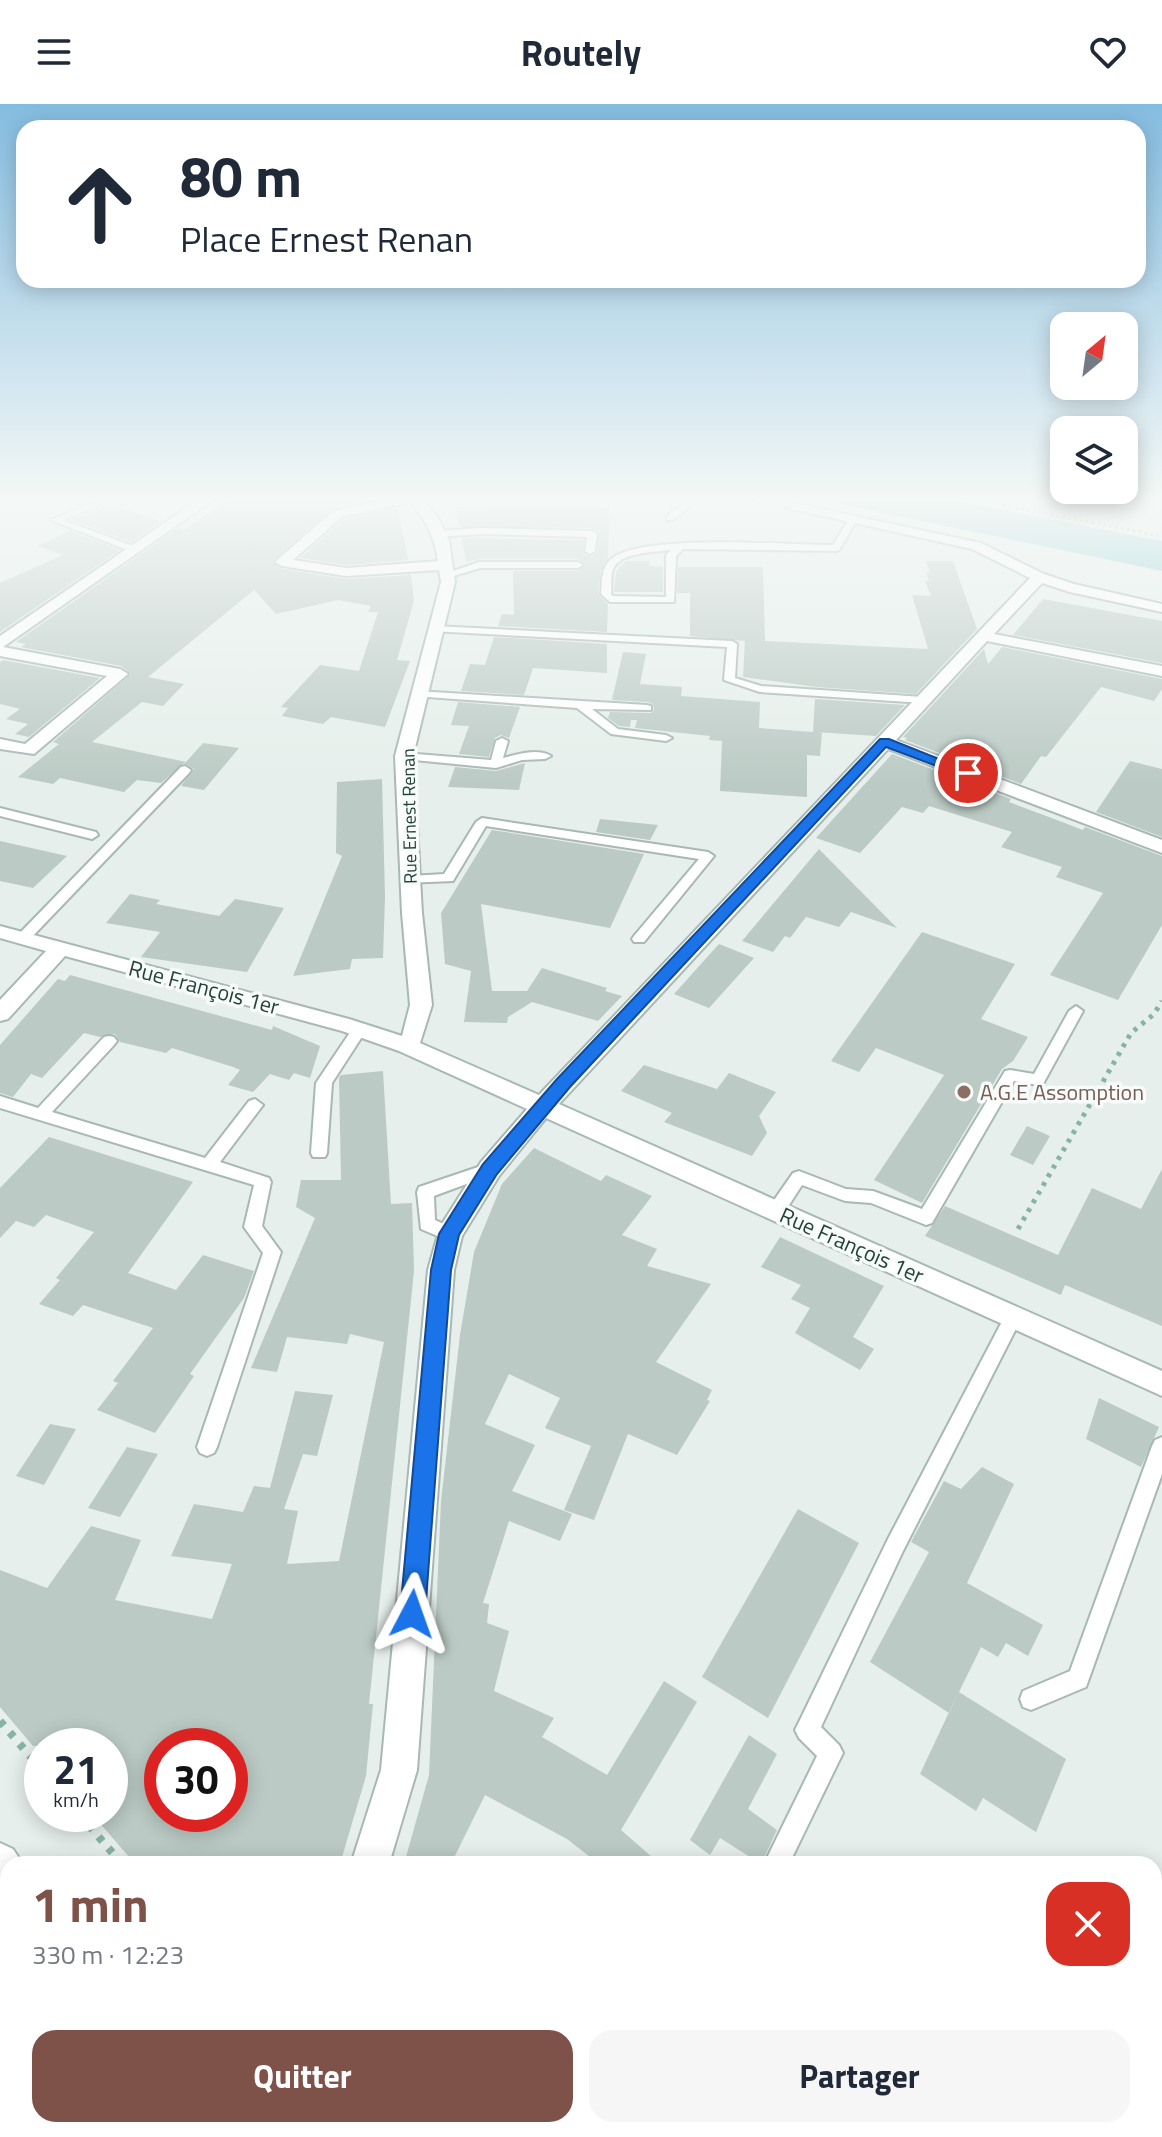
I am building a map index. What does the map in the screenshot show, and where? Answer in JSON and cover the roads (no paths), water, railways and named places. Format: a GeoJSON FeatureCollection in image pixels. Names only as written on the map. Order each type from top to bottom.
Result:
{"type":"FeatureCollection","features":[{"type":"Feature","properties":{"kind":"street"},"geometry":{"type":"LineString","coordinates":[[0,643],[70,595]]}},
{"type":"Feature","properties":{"kind":"street","name":"Rue Ernest Renan"},"geometry":{"type":"LineString","coordinates":[[407,1046],[414,1034],[421,1005],[410,880],[404,756],[417,694],[444,595]]}},
{"type":"Feature","properties":{"kind":"street"},"geometry":{"type":"LineString","coordinates":[[372,1856],[399,1770],[441,1270],[449,1234],[490,1169],[543,1106],[1022,595]]}},
{"type":"Feature","properties":{"kind":"street"},"geometry":{"type":"LineString","coordinates":[[1102,595],[1162,608]]}},
{"type":"Feature","properties":{"kind":"street"},"geometry":{"type":"LineString","coordinates":[[983,636],[1162,671]]}},
{"type":"Feature","properties":{"kind":"street"},"geometry":{"type":"LineString","coordinates":[[0,651],[120,674],[28,750],[0,744]]}},
{"type":"Feature","properties":{"kind":"street"},"geometry":{"type":"LineString","coordinates":[[884,741],[1162,847]]}},
{"type":"Feature","properties":{"kind":"street","name":"Rue François 1er"},"geometry":{"type":"LineString","coordinates":[[0,932],[360,1029],[407,1046],[1162,1384]]}},
{"type":"Feature","properties":{"kind":"street"},"geometry":{"type":"LineString","coordinates":[[0,1014],[61,948]]}},
{"type":"Feature","properties":{"kind":"lane"},"geometry":{"type":"LineString","coordinates":[[607,595],[610,599],[619,600],[671,600],[671,595]]}},
{"type":"Feature","properties":{"kind":"lane"},"geometry":{"type":"LineString","coordinates":[[435,629],[732,644],[729,680],[760,689],[923,700]]}},
{"type":"Feature","properties":{"kind":"lane"},"geometry":{"type":"LineString","coordinates":[[417,694],[647,708]]}},
{"type":"Feature","properties":{"kind":"lane"},"geometry":{"type":"LineString","coordinates":[[580,705],[615,732],[666,738]]}},
{"type":"Feature","properties":{"kind":"lane"},"geometry":{"type":"LineString","coordinates":[[496,764],[502,741]]}},
{"type":"Feature","properties":{"kind":"lane"},"geometry":{"type":"LineString","coordinates":[[404,756],[496,764],[521,757],[545,756]]}},
{"type":"Feature","properties":{"kind":"lane"},"geometry":{"type":"LineString","coordinates":[[23,938],[185,770]]}},
{"type":"Feature","properties":{"kind":"lane"},"geometry":{"type":"LineString","coordinates":[[0,812],[92,835]]}},
{"type":"Feature","properties":{"kind":"lane"},"geometry":{"type":"LineString","coordinates":[[410,880],[448,878],[482,822],[708,856],[639,939]]}},
{"type":"Feature","properties":{"kind":"lane"},"geometry":{"type":"LineString","coordinates":[[776,1211],[799,1177],[845,1195],[873,1197],[926,1218],[1010,1075],[1038,1080],[1076,1011]]}},
{"type":"Feature","properties":{"kind":"lane"},"geometry":{"type":"LineString","coordinates":[[319,1153],[324,1083],[360,1029]]}},
{"type":"Feature","properties":{"kind":"lane"},"geometry":{"type":"LineString","coordinates":[[41,1114],[109,1041]]}},
{"type":"Feature","properties":{"kind":"lane"},"geometry":{"type":"LineString","coordinates":[[0,1102],[263,1182],[253,1227],[272,1252],[207,1447]]}},
{"type":"Feature","properties":{"kind":"lane"},"geometry":{"type":"LineString","coordinates":[[209,1165],[255,1105]]}},
{"type":"Feature","properties":{"kind":"lane"},"geometry":{"type":"LineString","coordinates":[[449,1234],[427,1224],[425,1192],[490,1169]]}},
{"type":"Feature","properties":{"kind":"lane"},"geometry":{"type":"LineString","coordinates":[[780,1856],[831,1753],[807,1730],[952,1433],[1013,1317]]}},
{"type":"Feature","properties":{"kind":"lane"},"geometry":{"type":"LineString","coordinates":[[1031,1699],[1078,1679],[1162,1446]]}},
{"type":"Feature","properties":{"kind":"place","name":"A.G.E Assomption"},"geometry":{"type":"Point","coordinates":[964,1092]}}]}
